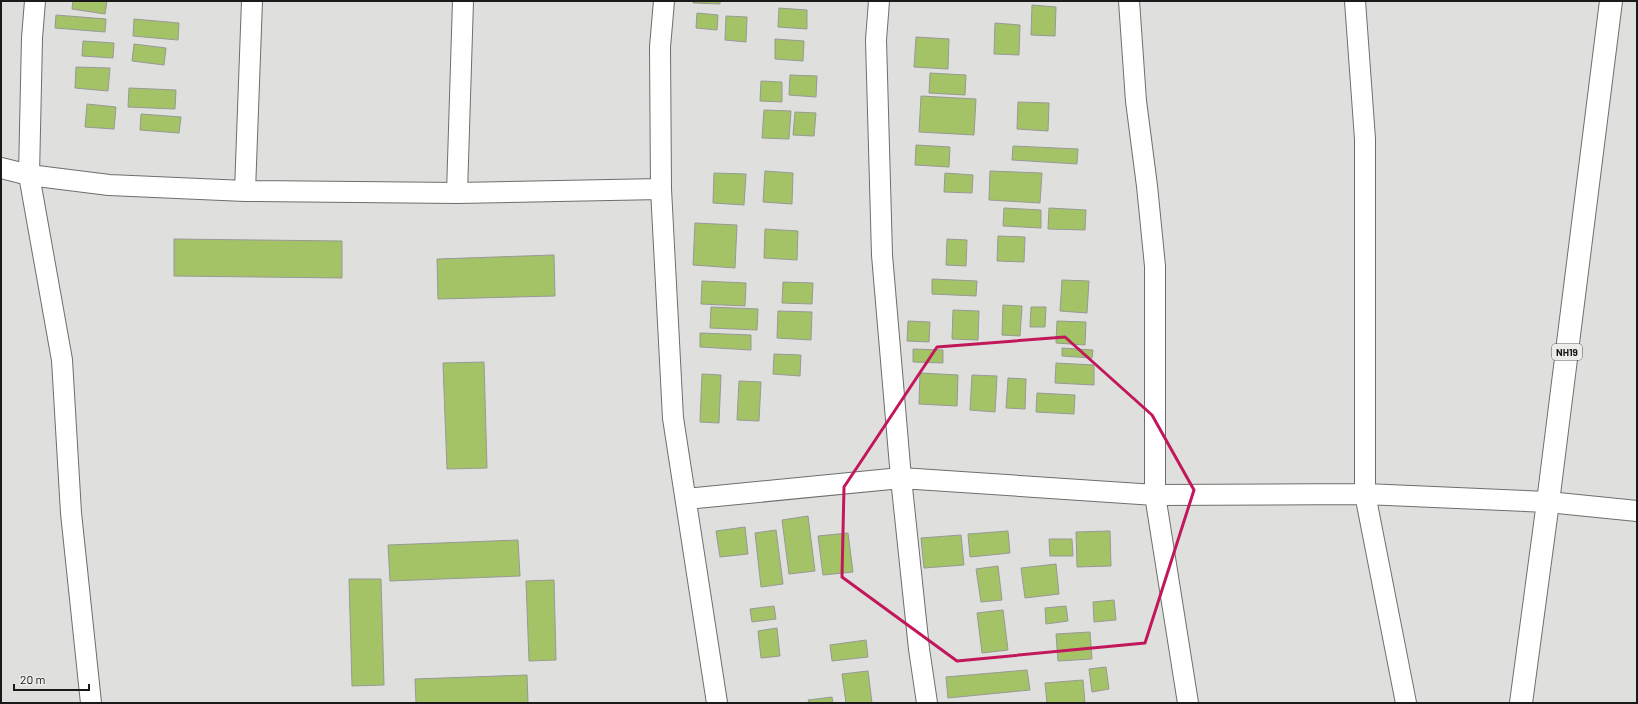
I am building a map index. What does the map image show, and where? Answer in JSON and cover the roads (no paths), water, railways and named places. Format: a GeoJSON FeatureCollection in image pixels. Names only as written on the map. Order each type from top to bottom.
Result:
{"type":"FeatureCollection","features":[{"type":"Feature","properties":{"kind":"highway","name":"NH19"},"geometry":{"type":"LineString","coordinates":[[1521,703],[1548,502],[1611,1]]}},
{"type":"Feature","properties":{"kind":"street"},"geometry":{"type":"LineString","coordinates":[[35,1],[32,38],[29,175],[62,360],[71,513],[91,703]]}},
{"type":"Feature","properties":{"kind":"street"},"geometry":{"type":"LineString","coordinates":[[245,190],[252,1]]}},
{"type":"Feature","properties":{"kind":"street"},"geometry":{"type":"LineString","coordinates":[[457,193],[464,1]]}},
{"type":"Feature","properties":{"kind":"street"},"geometry":{"type":"LineString","coordinates":[[664,1],[660,47],[661,189],[673,418],[686,499],[713,699]]}},
{"type":"Feature","properties":{"kind":"street"},"geometry":{"type":"LineString","coordinates":[[879,1],[876,40],[882,255],[901,478],[919,649],[927,703]]}},
{"type":"Feature","properties":{"kind":"street"},"geometry":{"type":"LineString","coordinates":[[1129,1],[1136,101],[1147,186],[1155,266],[1155,495],[1188,703]]}},
{"type":"Feature","properties":{"kind":"street"},"geometry":{"type":"LineString","coordinates":[[1355,1],[1365,139],[1365,494],[1406,703]]}},
{"type":"Feature","properties":{"kind":"street"},"geometry":{"type":"LineString","coordinates":[[1,168],[29,175],[109,186],[245,190],[457,193],[661,189]]}},
{"type":"Feature","properties":{"kind":"street"},"geometry":{"type":"LineString","coordinates":[[686,499],[901,478],[1155,495],[1365,494],[1548,502],[1637,511]]}}]}
